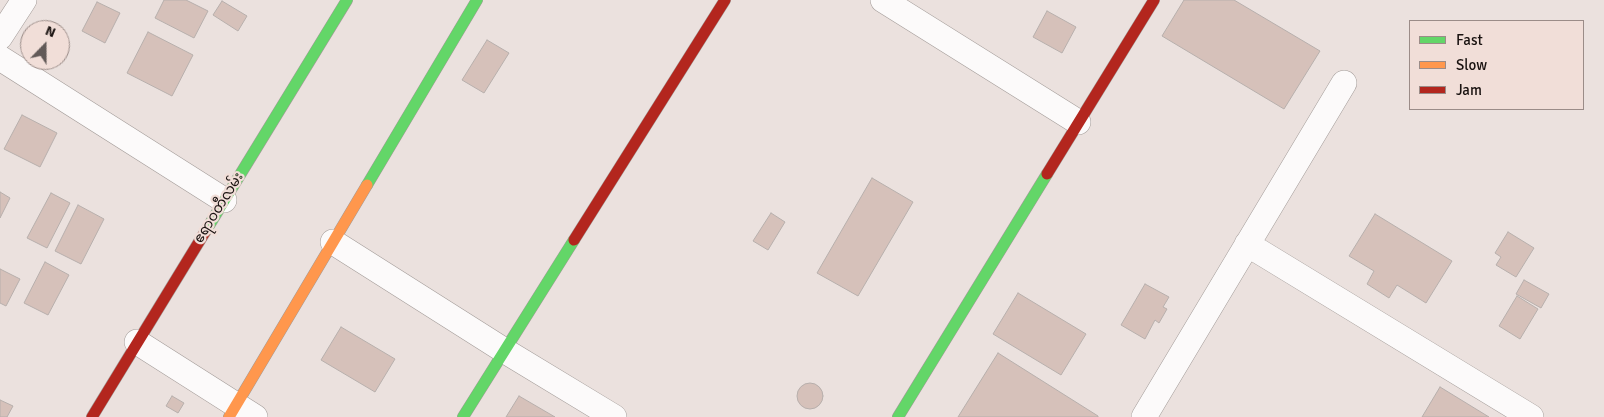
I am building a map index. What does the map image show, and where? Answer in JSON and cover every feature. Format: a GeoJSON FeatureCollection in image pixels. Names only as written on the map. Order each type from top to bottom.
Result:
{"type":"FeatureCollection","features":[{"type":"Feature","properties":{"kind":"street"},"geometry":{"type":"LineString","coordinates":[[0,38],[24,0]]}},
{"type":"Feature","properties":{"kind":"street","name":"ဧရာဝတီလမ်း"},"geometry":{"type":"LineString","coordinates":[[92,417],[347,0]]}},
{"type":"Feature","properties":{"kind":"street"},"geometry":{"type":"LineString","coordinates":[[137,342],[240,413],[333,242],[477,0]]}},
{"type":"Feature","properties":{"kind":"street"},"geometry":{"type":"LineString","coordinates":[[463,417],[725,0]]}},
{"type":"Feature","properties":{"kind":"street"},"geometry":{"type":"LineString","coordinates":[[883,0],[1078,122]]}},
{"type":"Feature","properties":{"kind":"street"},"geometry":{"type":"LineString","coordinates":[[898,417],[1154,0]]}},
{"type":"Feature","properties":{"kind":"street"},"geometry":{"type":"LineString","coordinates":[[0,58],[224,200]]}},
{"type":"Feature","properties":{"kind":"street"},"geometry":{"type":"LineString","coordinates":[[1144,417],[1344,82]]}},
{"type":"Feature","properties":{"kind":"street"},"geometry":{"type":"LineString","coordinates":[[333,242],[505,351],[614,417]]}},
{"type":"Feature","properties":{"kind":"street"},"geometry":{"type":"LineString","coordinates":[[1247,244],[1531,417]]}},
{"type":"Feature","properties":{"kind":"building"},"geometry":{"type":"Polygon","coordinates":[[[164,0],[186,0],[208,11],[194,38],[155,18],[164,0]]]}},
{"type":"Feature","properties":{"kind":"building"},"geometry":{"type":"Polygon","coordinates":[[[1184,0],[1234,0],[1320,51],[1284,109],[1162,36],[1184,0]]]}},
{"type":"Feature","properties":{"kind":"building"},"geometry":{"type":"Polygon","coordinates":[[[222,1],[247,16],[238,31],[213,15],[222,1]]]}},
{"type":"Feature","properties":{"kind":"building"},"geometry":{"type":"Polygon","coordinates":[[[97,2],[120,13],[105,43],[82,31],[97,2]]]}},
{"type":"Feature","properties":{"kind":"building"},"geometry":{"type":"Polygon","coordinates":[[[1047,11],[1076,27],[1062,53],[1033,37],[1047,11]]]}},
{"type":"Feature","properties":{"kind":"building"},"geometry":{"type":"Polygon","coordinates":[[[148,32],[193,55],[172,96],[127,73],[148,32]]]}},
{"type":"Feature","properties":{"kind":"building"},"geometry":{"type":"Polygon","coordinates":[[[487,40],[509,53],[484,93],[462,80],[487,40]]]}},
{"type":"Feature","properties":{"kind":"building"},"geometry":{"type":"Polygon","coordinates":[[[22,115],[57,133],[40,167],[4,149],[22,115]]]}},
{"type":"Feature","properties":{"kind":"building"},"geometry":{"type":"Polygon","coordinates":[[[872,178],[913,202],[858,296],[817,273],[872,178]]]}},
{"type":"Feature","properties":{"kind":"building"},"geometry":{"type":"Polygon","coordinates":[[[0,192],[10,198],[0,218],[0,192]]]}},
{"type":"Feature","properties":{"kind":"building"},"geometry":{"type":"Polygon","coordinates":[[[51,193],[70,203],[47,248],[27,238],[51,193]]]}},
{"type":"Feature","properties":{"kind":"building"},"geometry":{"type":"Polygon","coordinates":[[[78,205],[104,219],[81,264],[55,251],[78,205]]]}},
{"type":"Feature","properties":{"kind":"building"},"geometry":{"type":"Polygon","coordinates":[[[771,213],[785,222],[768,250],[753,241],[771,213]]]}},
{"type":"Feature","properties":{"kind":"building"},"geometry":{"type":"Polygon","coordinates":[[[1375,214],[1452,261],[1426,303],[1397,285],[1389,298],[1367,284],[1374,271],[1349,256],[1375,214]]]}},
{"type":"Feature","properties":{"kind":"building"},"geometry":{"type":"Polygon","coordinates":[[[1508,232],[1534,248],[1516,277],[1496,265],[1501,257],[1495,253],[1508,232]]]}},
{"type":"Feature","properties":{"kind":"building"},"geometry":{"type":"Polygon","coordinates":[[[45,262],[69,275],[48,315],[24,303],[45,262]]]}},
{"type":"Feature","properties":{"kind":"building"},"geometry":{"type":"Polygon","coordinates":[[[0,269],[20,279],[6,306],[0,303],[0,269]]]}},
{"type":"Feature","properties":{"kind":"building"},"geometry":{"type":"Polygon","coordinates":[[[1524,280],[1549,294],[1541,308],[1516,294],[1524,280]]]}},
{"type":"Feature","properties":{"kind":"building"},"geometry":{"type":"Polygon","coordinates":[[[1145,284],[1169,297],[1163,307],[1167,309],[1159,323],[1155,320],[1145,339],[1121,325],[1145,284]]]}},
{"type":"Feature","properties":{"kind":"building"},"geometry":{"type":"Polygon","coordinates":[[[1018,293],[1086,334],[1061,375],[993,334],[1018,293]]]}},
{"type":"Feature","properties":{"kind":"building"},"geometry":{"type":"Polygon","coordinates":[[[1517,296],[1538,309],[1520,339],[1499,326],[1517,296]]]}},
{"type":"Feature","properties":{"kind":"building"},"geometry":{"type":"Polygon","coordinates":[[[341,327],[395,359],[375,392],[321,360],[341,327]]]}},
{"type":"Feature","properties":{"kind":"building"},"geometry":{"type":"Polygon","coordinates":[[[998,353],[1098,416],[1098,417],[958,417],[998,353]]]}},
{"type":"Feature","properties":{"kind":"building"},"geometry":{"type":"Polygon","coordinates":[[[810,383],[819,387],[823,396],[819,405],[810,409],[801,405],[797,396],[801,387],[810,383]]]}},
{"type":"Feature","properties":{"kind":"building"},"geometry":{"type":"Polygon","coordinates":[[[1440,387],[1489,417],[1422,417],[1440,387]]]}},
{"type":"Feature","properties":{"kind":"building"},"geometry":{"type":"Polygon","coordinates":[[[172,396],[184,403],[178,413],[166,406],[172,396]]]}},
{"type":"Feature","properties":{"kind":"building"},"geometry":{"type":"Polygon","coordinates":[[[519,396],[555,417],[506,417],[519,396]]]}},
{"type":"Feature","properties":{"kind":"building"},"geometry":{"type":"Polygon","coordinates":[[[0,400],[13,406],[7,417],[0,417],[0,400]]]}},
{"type":"Feature","properties":{"kind":"traffic: fast"},"geometry":{"type":"LineString","coordinates":[[205,232],[347,0]]}},
{"type":"Feature","properties":{"kind":"traffic: fast"},"geometry":{"type":"LineString","coordinates":[[367,185],[477,0]]}},
{"type":"Feature","properties":{"kind":"traffic: fast"},"geometry":{"type":"LineString","coordinates":[[898,417],[1047,174]]}},
{"type":"Feature","properties":{"kind":"traffic: fast"},"geometry":{"type":"LineString","coordinates":[[463,417],[574,240]]}},
{"type":"Feature","properties":{"kind":"traffic: slow"},"geometry":{"type":"LineString","coordinates":[[229,417],[367,185]]}},
{"type":"Feature","properties":{"kind":"traffic: jam"},"geometry":{"type":"LineString","coordinates":[[574,240],[725,0]]}},
{"type":"Feature","properties":{"kind":"traffic: jam"},"geometry":{"type":"LineString","coordinates":[[1047,174],[1154,0]]}},
{"type":"Feature","properties":{"kind":"traffic: jam"},"geometry":{"type":"LineString","coordinates":[[92,417],[205,232]]}}]}
